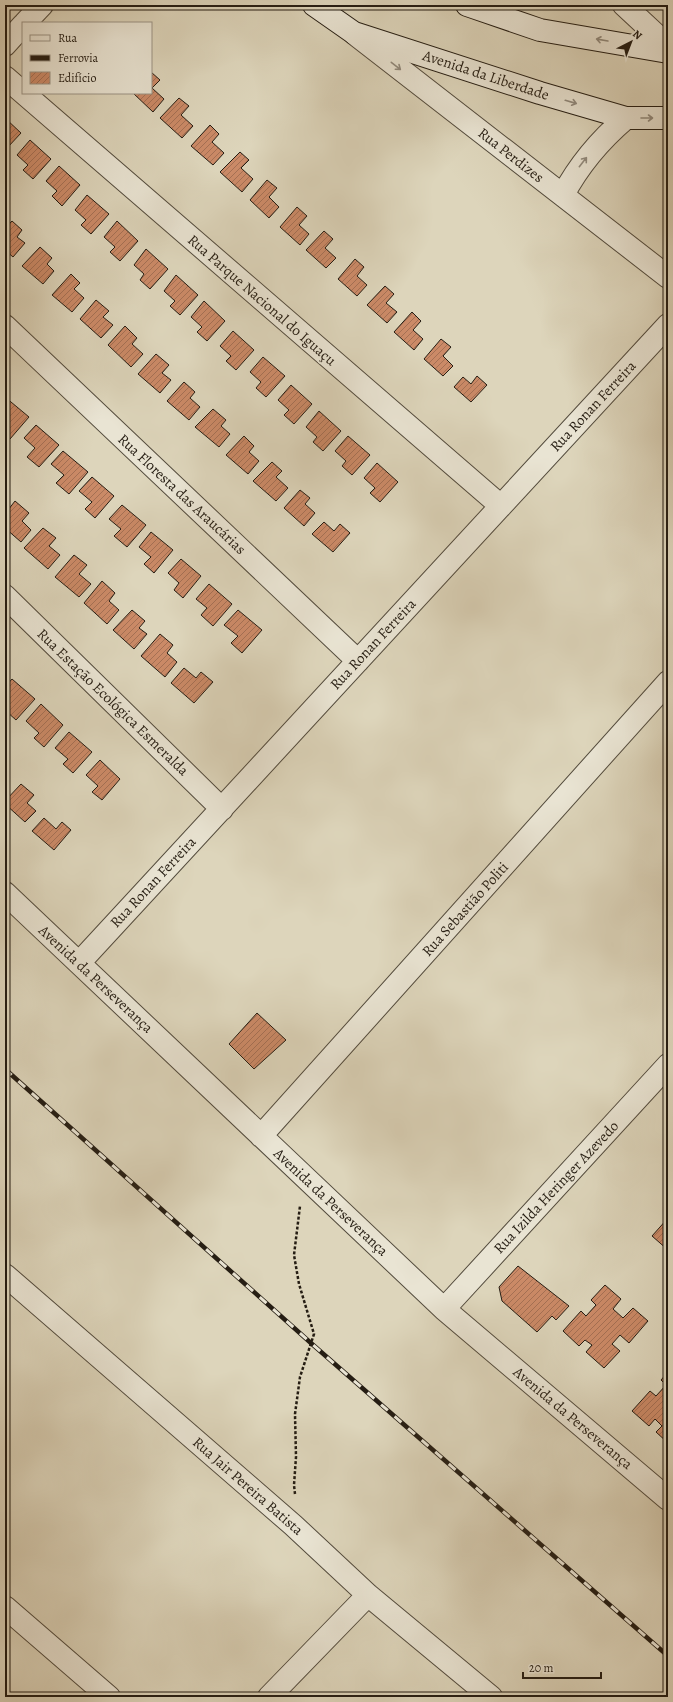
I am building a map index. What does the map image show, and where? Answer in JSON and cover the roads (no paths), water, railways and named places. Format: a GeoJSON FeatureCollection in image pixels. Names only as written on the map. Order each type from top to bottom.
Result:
{"type":"FeatureCollection","features":[{"type":"Feature","properties":{"kind":"street"},"geometry":{"type":"LineString","coordinates":[[26,22],[42,5]]}},
{"type":"Feature","properties":{"kind":"street","name":"Avenida da Liberdade"},"geometry":{"type":"LineString","coordinates":[[314,5],[354,33],[540,93],[626,118],[668,118]]}},
{"type":"Feature","properties":{"kind":"street"},"geometry":{"type":"LineString","coordinates":[[467,5],[540,30],[668,52]]}},
{"type":"Feature","properties":{"kind":"street"},"geometry":{"type":"LineString","coordinates":[[624,5],[668,46]]}},
{"type":"Feature","properties":{"kind":"street"},"geometry":{"type":"LineString","coordinates":[[5,45],[22,26]]}},
{"type":"Feature","properties":{"kind":"street","name":"Rua Perdizes"},"geometry":{"type":"LineString","coordinates":[[354,33],[668,277]]}},
{"type":"Feature","properties":{"kind":"street","name":"Rua Parque Nacional do Iguaçu"},"geometry":{"type":"LineString","coordinates":[[5,77],[22,92]]}},
{"type":"Feature","properties":{"kind":"street","name":"Rua Parque Nacional do Iguaçu"},"geometry":{"type":"LineString","coordinates":[[25,94],[501,506]]}},
{"type":"Feature","properties":{"kind":"street"},"geometry":{"type":"LineString","coordinates":[[563,195],[576,171],[592,151],[610,131],[626,118]]}},
{"type":"Feature","properties":{"kind":"street","name":"Rua Ronan Ferreira"},"geometry":{"type":"LineString","coordinates":[[78,964],[668,325]]}},
{"type":"Feature","properties":{"kind":"street","name":"Rua Floresta das Araucárias"},"geometry":{"type":"LineString","coordinates":[[5,326],[358,661]]}},
{"type":"Feature","properties":{"kind":"street","name":"Rua Estação Ecológica Esmeralda"},"geometry":{"type":"LineString","coordinates":[[5,596],[222,809]]}},
{"type":"Feature","properties":{"kind":"street","name":"Rua Sebastião Politi"},"geometry":{"type":"LineString","coordinates":[[261,1136],[668,682]]}},
{"type":"Feature","properties":{"kind":"street","name":"Avenida da Perseverança"},"geometry":{"type":"LineString","coordinates":[[5,893],[78,964],[444,1309],[668,1499]]}},
{"type":"Feature","properties":{"kind":"street","name":"Rua Izilda Heringer Azevedo"},"geometry":{"type":"LineString","coordinates":[[444,1309],[668,1065]]}},
{"type":"Feature","properties":{"kind":"street","name":"Rua Jair Pereira Batista"},"geometry":{"type":"LineString","coordinates":[[5,1275],[294,1525],[368,1595],[491,1697]]}},
{"type":"Feature","properties":{"kind":"street"},"geometry":{"type":"LineString","coordinates":[[269,1697],[368,1595]]}},
{"type":"Feature","properties":{"kind":"street"},"geometry":{"type":"LineString","coordinates":[[5,1607],[109,1697]]}},
{"type":"Feature","properties":{"kind":"railway"},"geometry":{"type":"LineString","coordinates":[[5,1069],[312,1344],[668,1656]]}}]}
